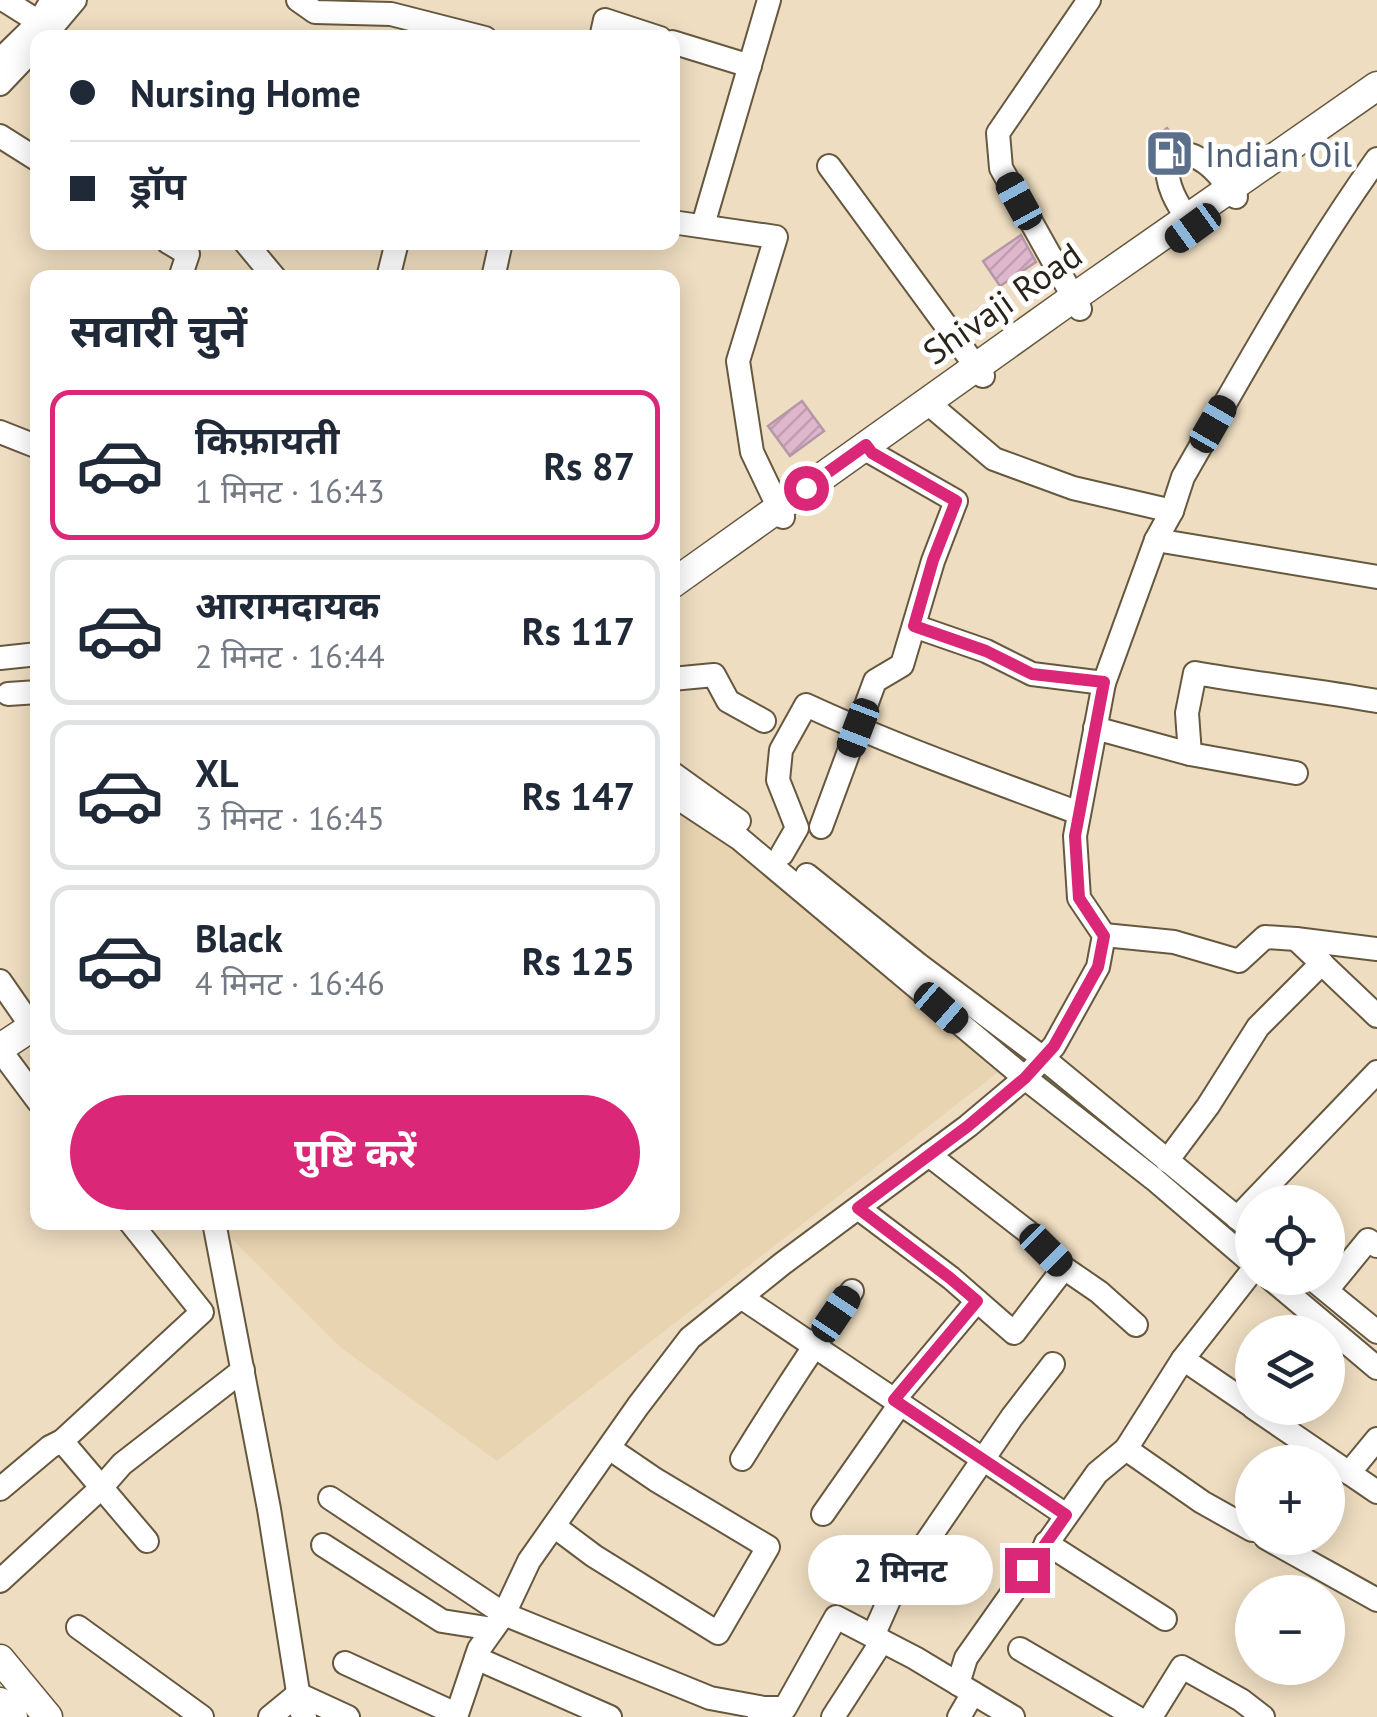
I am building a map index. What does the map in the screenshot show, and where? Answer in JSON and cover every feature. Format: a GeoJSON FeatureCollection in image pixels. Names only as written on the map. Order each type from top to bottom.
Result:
{"type":"FeatureCollection","features":[{"type":"Feature","properties":{"kind":"main road","name":"Shivaji Road"},"geometry":{"type":"LineString","coordinates":[[680,579],[1077,304],[1377,86]]}},
{"type":"Feature","properties":{"kind":"main road"},"geometry":{"type":"LineString","coordinates":[[1233,192],[1377,100]]}},
{"type":"Feature","properties":{"kind":"main road"},"geometry":{"type":"LineString","coordinates":[[869,449],[935,409],[980,372]]}},
{"type":"Feature","properties":{"kind":"main road"},"geometry":{"type":"LineString","coordinates":[[680,590],[780,512]]}},
{"type":"Feature","properties":{"kind":"main road"},"geometry":{"type":"LineString","coordinates":[[0,1034],[30,1020]]}},
{"type":"Feature","properties":{"kind":"main road"},"geometry":{"type":"LineString","coordinates":[[0,1049],[30,1022]]}},
{"type":"Feature","properties":{"kind":"main road"},"geometry":{"type":"LineString","coordinates":[[0,1659],[48,1717]]}},
{"type":"Feature","properties":{"kind":"main road"},"geometry":{"type":"LineString","coordinates":[[0,1702],[12,1717]]}},
{"type":"Feature","properties":{"kind":"street"},"geometry":{"type":"LineString","coordinates":[[0,84],[30,49],[4,0]]}},
{"type":"Feature","properties":{"kind":"street"},"geometry":{"type":"LineString","coordinates":[[39,30],[52,0]]}},
{"type":"Feature","properties":{"kind":"street"},"geometry":{"type":"LineString","coordinates":[[47,30],[75,0]]}},
{"type":"Feature","properties":{"kind":"street"},"geometry":{"type":"LineString","coordinates":[[298,0],[315,12],[391,14],[454,30]]}},
{"type":"Feature","properties":{"kind":"street"},"geometry":{"type":"LineString","coordinates":[[703,225],[769,0]]}},
{"type":"Feature","properties":{"kind":"street"},"geometry":{"type":"LineString","coordinates":[[1077,304],[1001,168],[998,133],[1089,0]]}},
{"type":"Feature","properties":{"kind":"street"},"geometry":{"type":"LineString","coordinates":[[328,30],[330,13]]}},
{"type":"Feature","properties":{"kind":"street"},"geometry":{"type":"LineString","coordinates":[[603,30],[605,20],[636,30]]}},
{"type":"Feature","properties":{"kind":"street"},"geometry":{"type":"LineString","coordinates":[[680,44],[750,66]]}},
{"type":"Feature","properties":{"kind":"street"},"geometry":{"type":"LineString","coordinates":[[0,136],[30,155]]}},
{"type":"Feature","properties":{"kind":"street"},"geometry":{"type":"LineString","coordinates":[[1190,223],[1166,175],[1168,164],[1185,153],[1200,157],[1233,192]]}},
{"type":"Feature","properties":{"kind":"street"},"geometry":{"type":"LineString","coordinates":[[344,1663],[456,1716],[479,1649],[529,1560],[690,1338],[929,1155],[1035,1067],[1054,1046],[1098,967],[1104,936],[1079,898],[1075,836],[1104,682],[1183,477],[1281,306],[1377,158]]}},
{"type":"Feature","properties":{"kind":"street"},"geometry":{"type":"LineString","coordinates":[[829,166],[980,372]]}},
{"type":"Feature","properties":{"kind":"street"},"geometry":{"type":"LineString","coordinates":[[680,223],[776,238],[738,361],[752,452],[780,512]]}},
{"type":"Feature","properties":{"kind":"street"},"geometry":{"type":"LineString","coordinates":[[252,250],[268,270]]}},
{"type":"Feature","properties":{"kind":"street"},"geometry":{"type":"LineString","coordinates":[[935,409],[994,459],[1073,488],[1172,512]]}},
{"type":"Feature","properties":{"kind":"street"},"geometry":{"type":"LineString","coordinates":[[0,432],[30,439]]}},
{"type":"Feature","properties":{"kind":"street"},"geometry":{"type":"LineString","coordinates":[[821,827],[875,681],[902,665],[933,560],[956,501],[869,449]]}},
{"type":"Feature","properties":{"kind":"street"},"geometry":{"type":"LineString","coordinates":[[1156,540],[1377,577]]}},
{"type":"Feature","properties":{"kind":"street"},"geometry":{"type":"LineString","coordinates":[[914,626],[986,651],[1032,674],[1104,682]]}},
{"type":"Feature","properties":{"kind":"street"},"geometry":{"type":"LineString","coordinates":[[0,658],[30,655]]}},
{"type":"Feature","properties":{"kind":"street"},"geometry":{"type":"LineString","coordinates":[[1190,754],[1187,713],[1195,673],[1377,701]]}},
{"type":"Feature","properties":{"kind":"street"},"geometry":{"type":"LineString","coordinates":[[680,678],[714,675],[728,701],[764,721]]}},
{"type":"Feature","properties":{"kind":"street"},"geometry":{"type":"LineString","coordinates":[[8,694],[30,693]]}},
{"type":"Feature","properties":{"kind":"street"},"geometry":{"type":"LineString","coordinates":[[782,854],[797,828],[778,780],[781,750],[806,705],[982,778],[1079,813]]}},
{"type":"Feature","properties":{"kind":"street"},"geometry":{"type":"LineString","coordinates":[[1096,728],[1190,754],[1296,773]]}},
{"type":"Feature","properties":{"kind":"street"},"geometry":{"type":"LineString","coordinates":[[680,779],[782,854],[919,965],[1235,1248]]}},
{"type":"Feature","properties":{"kind":"street"},"geometry":{"type":"LineString","coordinates":[[680,799],[752,848],[1235,1216]]}},
{"type":"Feature","properties":{"kind":"street"},"geometry":{"type":"LineString","coordinates":[[1104,936],[1174,942],[1239,960],[1266,937],[1377,949]]}},
{"type":"Feature","properties":{"kind":"street"},"geometry":{"type":"LineString","coordinates":[[1296,940],[1377,1016]]}},
{"type":"Feature","properties":{"kind":"street"},"geometry":{"type":"LineString","coordinates":[[1167,1161],[1208,1106],[1258,1027],[1322,962]]}},
{"type":"Feature","properties":{"kind":"street"},"geometry":{"type":"LineString","coordinates":[[0,981],[30,1016]]}},
{"type":"Feature","properties":{"kind":"street"},"geometry":{"type":"LineString","coordinates":[[0,1049],[30,1090]]}},
{"type":"Feature","properties":{"kind":"street"},"geometry":{"type":"LineString","coordinates":[[1279,1185],[1377,1072]]}},
{"type":"Feature","properties":{"kind":"street"},"geometry":{"type":"LineString","coordinates":[[929,1155],[1028,1232],[1064,1268],[1099,1292],[1136,1326]]}},
{"type":"Feature","properties":{"kind":"street"},"geometry":{"type":"LineString","coordinates":[[858,1208],[1014,1333],[1064,1268]]}},
{"type":"Feature","properties":{"kind":"street"},"geometry":{"type":"LineString","coordinates":[[0,1489],[50,1447],[62,1442],[202,1312],[136,1230]]}},
{"type":"Feature","properties":{"kind":"street"},"geometry":{"type":"LineString","coordinates":[[216,1230],[302,1706]]}},
{"type":"Feature","properties":{"kind":"street"},"geometry":{"type":"LineString","coordinates":[[1345,1261],[1368,1240],[1377,1246]]}},
{"type":"Feature","properties":{"kind":"street"},"geometry":{"type":"LineString","coordinates":[[742,1459],[852,1291]]}},
{"type":"Feature","properties":{"kind":"street"},"geometry":{"type":"LineString","coordinates":[[959,1717],[966,1658],[1097,1473],[1126,1450],[1183,1359],[1235,1293]]}},
{"type":"Feature","properties":{"kind":"street"},"geometry":{"type":"LineString","coordinates":[[1290,1295],[1377,1368]]}},
{"type":"Feature","properties":{"kind":"street"},"geometry":{"type":"LineString","coordinates":[[1332,1295],[1377,1332]]}},
{"type":"Feature","properties":{"kind":"street"},"geometry":{"type":"LineString","coordinates":[[741,1297],[1066,1515]]}},
{"type":"Feature","properties":{"kind":"street"},"geometry":{"type":"LineString","coordinates":[[824,1514],[897,1402],[977,1301]]}},
{"type":"Feature","properties":{"kind":"street"},"geometry":{"type":"LineString","coordinates":[[1183,1359],[1235,1395]]}},
{"type":"Feature","properties":{"kind":"street"},"geometry":{"type":"LineString","coordinates":[[834,1717],[877,1638],[894,1591],[983,1458],[1053,1364]]}},
{"type":"Feature","properties":{"kind":"street"},"geometry":{"type":"LineString","coordinates":[[0,1581],[122,1464],[242,1370]]}},
{"type":"Feature","properties":{"kind":"street"},"geometry":{"type":"LineString","coordinates":[[1279,1425],[1377,1492]]}},
{"type":"Feature","properties":{"kind":"street"},"geometry":{"type":"LineString","coordinates":[[1348,1472],[1377,1439]]}},
{"type":"Feature","properties":{"kind":"street"},"geometry":{"type":"LineString","coordinates":[[62,1442],[147,1541]]}},
{"type":"Feature","properties":{"kind":"street"},"geometry":{"type":"LineString","coordinates":[[554,1526],[594,1556],[718,1633],[768,1547],[609,1448]]}},
{"type":"Feature","properties":{"kind":"street"},"geometry":{"type":"LineString","coordinates":[[1126,1450],[1235,1520]]}},
{"type":"Feature","properties":{"kind":"street"},"geometry":{"type":"LineString","coordinates":[[330,1498],[498,1621],[710,1698],[762,1712],[785,1708],[836,1617],[1013,1717]]}},
{"type":"Feature","properties":{"kind":"street"},"geometry":{"type":"LineString","coordinates":[[1046,1542],[1165,1619]]}},
{"type":"Feature","properties":{"kind":"street"},"geometry":{"type":"LineString","coordinates":[[323,1545],[442,1621],[498,1621]]}},
{"type":"Feature","properties":{"kind":"street"},"geometry":{"type":"LineString","coordinates":[[1296,1555],[1377,1600]]}},
{"type":"Feature","properties":{"kind":"street"},"geometry":{"type":"LineString","coordinates":[[78,1627],[202,1717]]}},
{"type":"Feature","properties":{"kind":"street"},"geometry":{"type":"LineString","coordinates":[[1020,1649],[1136,1717]]}},
{"type":"Feature","properties":{"kind":"street"},"geometry":{"type":"LineString","coordinates":[[476,1658],[610,1717]]}},
{"type":"Feature","properties":{"kind":"street"},"geometry":{"type":"LineString","coordinates":[[1151,1717],[1182,1667],[1242,1700],[1264,1717]]}},
{"type":"Feature","properties":{"kind":"street"},"geometry":{"type":"LineString","coordinates":[[270,1717],[274,1712],[302,1706],[348,1717]]}},
{"type":"Feature","properties":{"kind":"shaded area"},"geometry":{"type":"Polygon","coordinates":[[[680,808],[746,852],[1001,1070],[497,1461],[340,1347],[226,1233],[680,1230],[680,808]]]}},
{"type":"Feature","properties":{"kind":"building"},"geometry":{"type":"Polygon","coordinates":[[[1167,128],[1178,140],[1158,153],[1149,143],[1167,128]]]}},
{"type":"Feature","properties":{"kind":"building"},"geometry":{"type":"Polygon","coordinates":[[[1021,235],[1036,262],[1000,286],[983,261],[1021,235]]]}},
{"type":"Feature","properties":{"kind":"building"},"geometry":{"type":"Polygon","coordinates":[[[802,401],[824,431],[790,456],[768,426],[802,401]]]}},
{"type":"Feature","properties":{"kind":"waterway"},"geometry":{"type":"LineString","coordinates":[[972,1019],[1031,1065]]}},
{"type":"Feature","properties":{"kind":"waterway"},"geometry":{"type":"LineString","coordinates":[[1039,1072],[1100,1123]]}},
{"type":"Feature","properties":{"kind":"place","name":"Indian Oil"},"geometry":{"type":"Point","coordinates":[1170,154]}},
{"type":"Feature","properties":{"kind":"route"},"geometry":{"type":"LineString","coordinates":[[806,488],[866,445],[872,453],[956,501],[933,560],[914,626],[986,651],[1032,674],[1104,682],[1075,836],[1079,898],[1104,936],[1098,967],[1054,1046],[1025,1078],[858,1208],[977,1301],[894,1400],[1066,1515],[1027,1570]]}}]}
